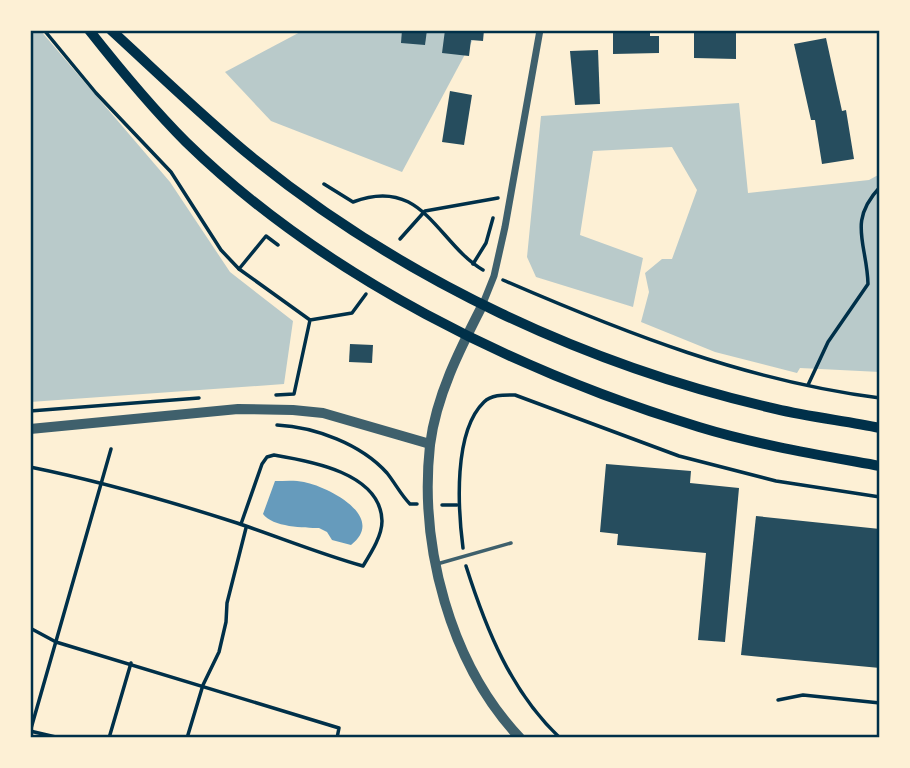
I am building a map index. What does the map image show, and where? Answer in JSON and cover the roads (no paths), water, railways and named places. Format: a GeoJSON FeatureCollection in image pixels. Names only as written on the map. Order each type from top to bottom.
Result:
{"type":"FeatureCollection","features":[{"type":"Feature","properties":{"kind":"main road"},"geometry":{"type":"LineString","coordinates":[[89,30],[186,142],[263,207],[359,276],[467,336],[535,368],[701,428],[775,447],[880,466]]}},
{"type":"Feature","properties":{"kind":"main road"},"geometry":{"type":"LineString","coordinates":[[111,30],[254,158],[377,246],[482,306],[631,367],[775,409],[880,428]]}},
{"type":"Feature","properties":{"kind":"street"},"geometry":{"type":"LineString","coordinates":[[520,738],[487,693],[463,650],[446,606],[428,505],[430,444],[442,394],[494,276],[540,30]]}},
{"type":"Feature","properties":{"kind":"street"},"geometry":{"type":"LineString","coordinates":[[30,429],[238,409],[293,410],[323,412],[430,444]]}},
{"type":"Feature","properties":{"kind":"lane"},"geometry":{"type":"LineString","coordinates":[[437,564],[511,543]]}},
{"type":"Feature","properties":{"kind":"water"},"geometry":{"type":"Polygon","coordinates":[[[275,481],[304,482],[339,497],[359,514],[362,524],[360,534],[351,545],[332,540],[327,532],[319,528],[289,526],[267,518],[263,514],[275,481]]]}}]}
